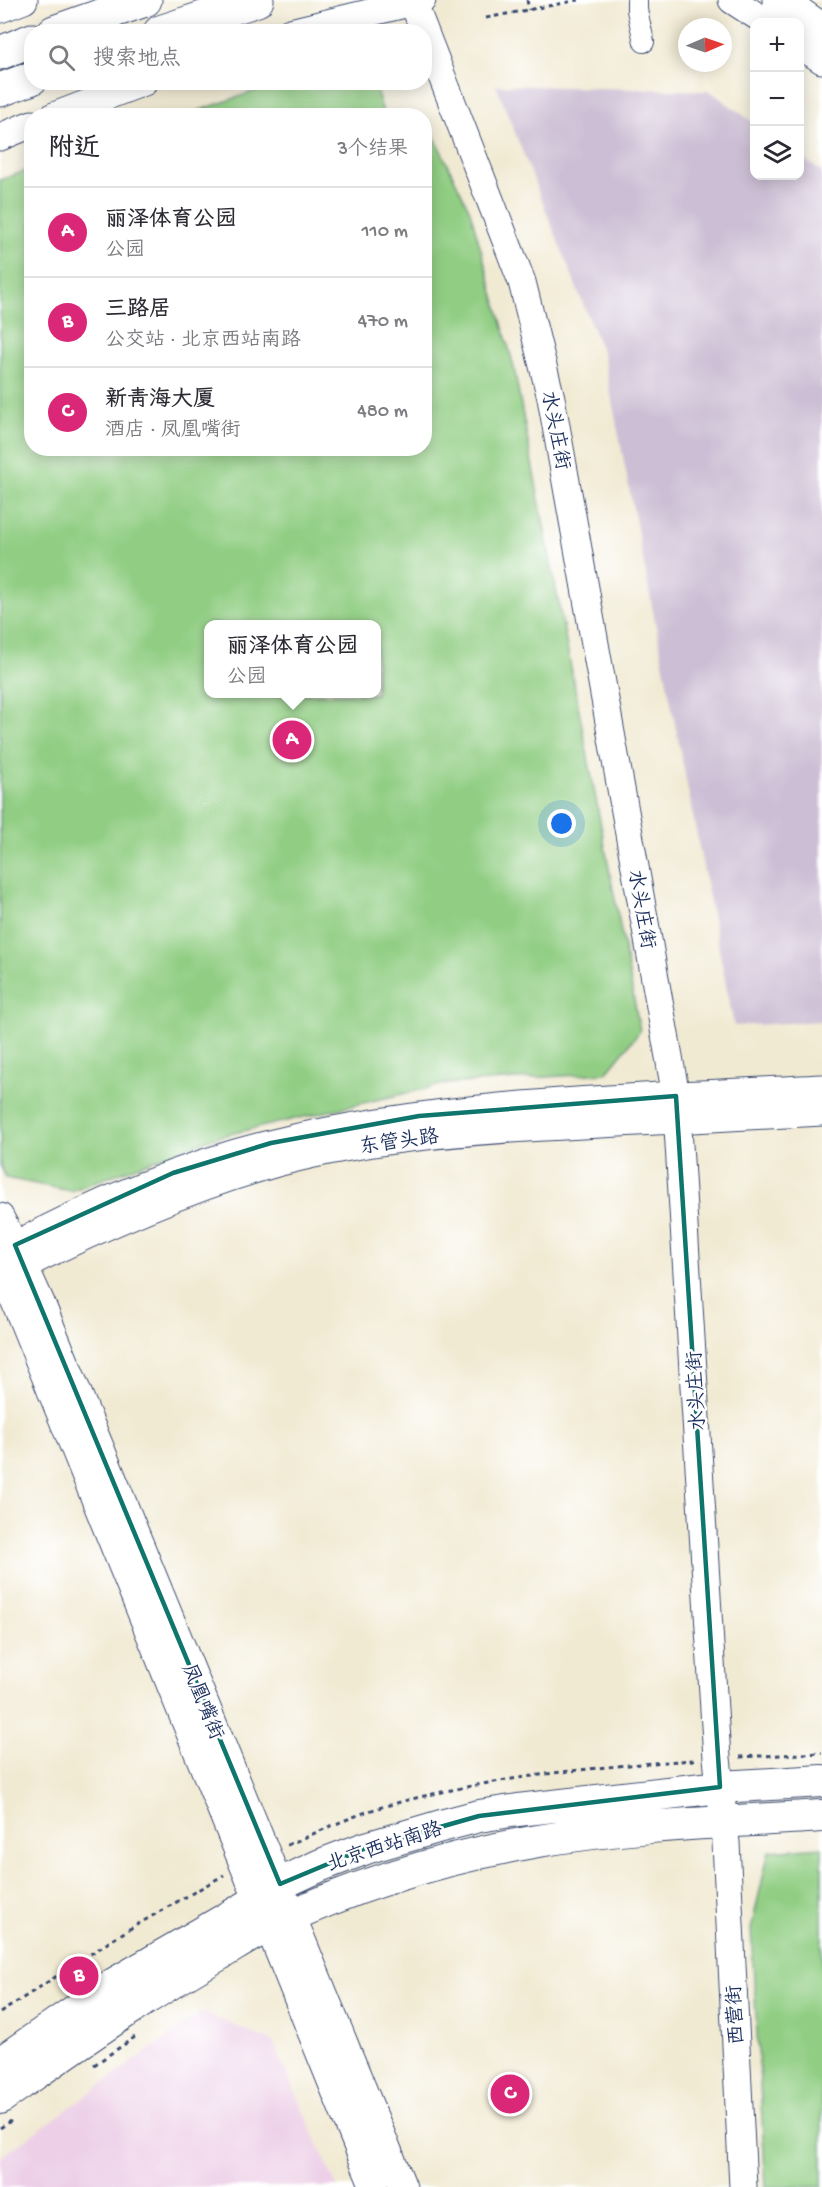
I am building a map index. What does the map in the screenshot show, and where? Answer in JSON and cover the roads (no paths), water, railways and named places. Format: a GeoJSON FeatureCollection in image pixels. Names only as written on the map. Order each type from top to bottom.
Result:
{"type":"FeatureCollection","features":[{"type":"Feature","properties":{"kind":"highway"},"geometry":{"type":"LineString","coordinates":[[77,24],[145,0]]}},
{"type":"Feature","properties":{"kind":"highway"},"geometry":{"type":"LineString","coordinates":[[184,24],[257,0]]}},
{"type":"Feature","properties":{"kind":"highway"},"geometry":{"type":"LineString","coordinates":[[779,0],[822,30]]}},
{"type":"Feature","properties":{"kind":"highway"},"geometry":{"type":"LineString","coordinates":[[0,53],[24,43]]}},
{"type":"Feature","properties":{"kind":"highway"},"geometry":{"type":"LineString","coordinates":[[0,90],[24,81]]}},
{"type":"Feature","properties":{"kind":"main road","name":"北京西站南路"},"geometry":{"type":"LineString","coordinates":[[10,2106],[161,1988],[275,1906],[321,1865],[405,1835],[479,1816],[621,1797],[720,1787],[822,1781]]}},
{"type":"Feature","properties":{"kind":"main road","name":"北京西站南路"},"geometry":{"type":"LineString","coordinates":[[0,2063],[114,1984],[275,1906],[483,1852],[539,1841],[615,1831],[725,1833],[822,1816]]}},
{"type":"Feature","properties":{"kind":"street"},"geometry":{"type":"LineString","coordinates":[[0,9],[24,0]]}},
{"type":"Feature","properties":{"kind":"street"},"geometry":{"type":"LineString","coordinates":[[637,0],[644,42]]}},
{"type":"Feature","properties":{"kind":"street"},"geometry":{"type":"LineString","coordinates":[[732,0],[760,18]]}},
{"type":"Feature","properties":{"kind":"street"},"geometry":{"type":"LineString","coordinates":[[323,24],[418,1]]}},
{"type":"Feature","properties":{"kind":"street","name":"水头庄街"},"geometry":{"type":"LineString","coordinates":[[418,1],[427,24]]}},
{"type":"Feature","properties":{"kind":"street","name":"水头庄街"},"geometry":{"type":"LineString","coordinates":[[432,38],[504,231],[531,313],[551,398],[678,1108],[716,1746],[725,1833]]}},
{"type":"Feature","properties":{"kind":"street"},"geometry":{"type":"LineString","coordinates":[[804,48],[822,60]]}},
{"type":"Feature","properties":{"kind":"street"},"geometry":{"type":"LineString","coordinates":[[75,108],[123,90]]}},
{"type":"Feature","properties":{"kind":"street"},"geometry":{"type":"LineString","coordinates":[[0,137],[24,127]]}},
{"type":"Feature","properties":{"kind":"street","name":"东管头路"},"geometry":{"type":"LineString","coordinates":[[7,1263],[183,1194],[277,1163],[352,1147],[423,1136],[678,1108],[822,1088]]}},
{"type":"Feature","properties":{"kind":"street","name":"东管头路"},"geometry":{"type":"LineString","coordinates":[[678,1108],[822,1112]]}},
{"type":"Feature","properties":{"kind":"street","name":"凤凰嘴街"},"geometry":{"type":"LineString","coordinates":[[0,1217],[7,1263],[275,1906],[403,2187]]}},
{"type":"Feature","properties":{"kind":"street","name":"西营街"},"geometry":{"type":"LineString","coordinates":[[725,1833],[742,2187]]}},
{"type":"Feature","properties":{"kind":"street","name":"凤凰嘴街"},"geometry":{"type":"LineString","coordinates":[[275,1906],[374,2187]]}},
{"type":"Feature","properties":{"kind":"place","name":"丽泽体育公园"},"geometry":{"type":"Point","coordinates":[292,740]}},
{"type":"Feature","properties":{"kind":"place","name":"三路居"},"geometry":{"type":"Point","coordinates":[79,1976]}},
{"type":"Feature","properties":{"kind":"place","name":"新青海大厦"},"geometry":{"type":"Point","coordinates":[510,2094]}}]}
